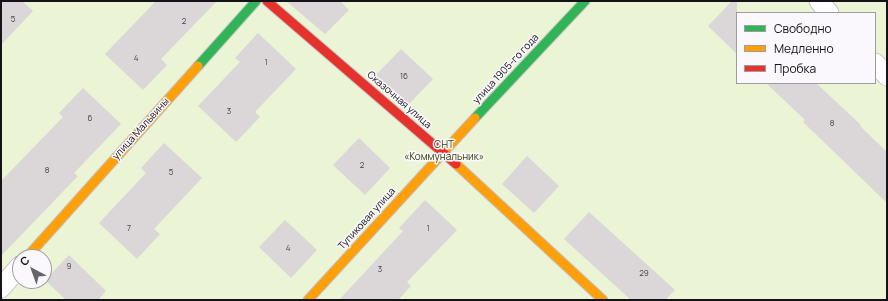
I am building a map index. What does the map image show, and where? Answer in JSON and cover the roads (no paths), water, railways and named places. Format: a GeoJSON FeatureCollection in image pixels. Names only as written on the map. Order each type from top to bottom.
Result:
{"type":"FeatureCollection","features":[{"type":"Feature","properties":{"kind":"street","name":"улица Мальвины"},"geometry":{"type":"LineString","coordinates":[[34,249],[256,1]]}},
{"type":"Feature","properties":{"kind":"street","name":"Сказочная улица"},"geometry":{"type":"LineString","coordinates":[[267,1],[443,152],[603,300]]}},
{"type":"Feature","properties":{"kind":"street","name":"улица 1905-го года"},"geometry":{"type":"LineString","coordinates":[[443,152],[585,1]]}},
{"type":"Feature","properties":{"kind":"street"},"geometry":{"type":"LineString","coordinates":[[819,1],[829,12]]}},
{"type":"Feature","properties":{"kind":"street"},"geometry":{"type":"LineString","coordinates":[[876,64],[887,76]]}},
{"type":"Feature","properties":{"kind":"street","name":"Тупиковая улица"},"geometry":{"type":"LineString","coordinates":[[308,300],[443,152]]}},
{"type":"Feature","properties":{"kind":"street"},"geometry":{"type":"LineString","coordinates":[[1,288],[12,275]]}},
{"type":"Feature","properties":{"kind":"park label","name":"СНТ «Коммунальник»"},"geometry":{"type":"Point","coordinates":[444,150]}}]}
